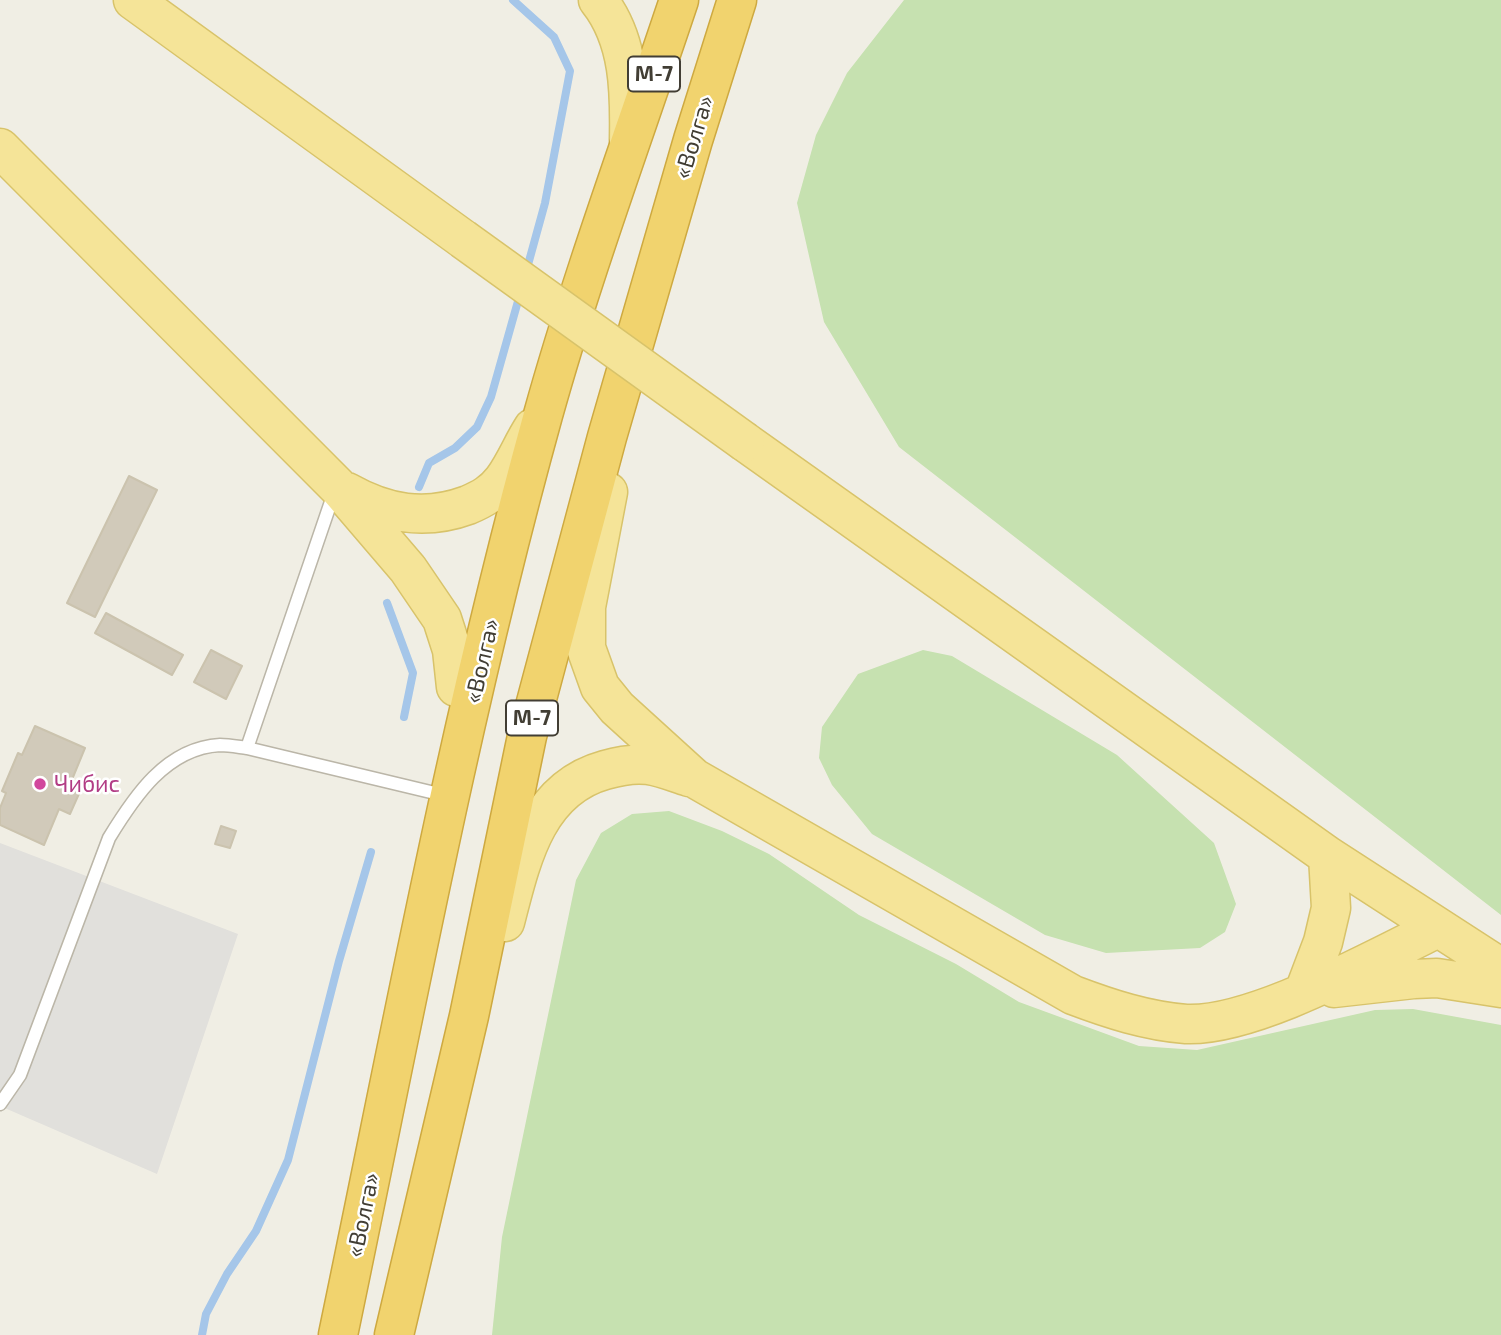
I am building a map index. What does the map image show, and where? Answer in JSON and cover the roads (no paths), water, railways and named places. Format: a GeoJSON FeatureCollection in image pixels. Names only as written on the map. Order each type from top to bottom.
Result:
{"type":"FeatureCollection","features":[{"type":"Feature","properties":{"kind":"highway","name":"«Волга»"},"geometry":{"type":"LineString","coordinates":[[338,1335],[441,836],[503,568],[563,347],[679,0]]}},
{"type":"Feature","properties":{"kind":"highway","name":"«Волга»"},"geometry":{"type":"LineString","coordinates":[[394,1335],[471,1001],[527,736],[607,437],[693,140],[737,0]]}},
{"type":"Feature","properties":{"kind":"main road"},"geometry":{"type":"LineString","coordinates":[[134,0],[745,442],[1328,856],[1501,968]]}},
{"type":"Feature","properties":{"kind":"main road"},"geometry":{"type":"LineString","coordinates":[[598,0],[617,30],[622,48],[628,78],[629,148]]}},
{"type":"Feature","properties":{"kind":"main road"},"geometry":{"type":"LineString","coordinates":[[0,148],[337,486],[408,569],[442,620],[452,650],[456,687]]}},
{"type":"Feature","properties":{"kind":"main road"},"geometry":{"type":"LineString","coordinates":[[337,486],[367,503],[390,511],[418,515],[437,514],[487,497],[503,480],[531,430],[543,415]]}},
{"type":"Feature","properties":{"kind":"main road"},"geometry":{"type":"LineString","coordinates":[[607,437],[608,497],[586,607],[586,648],[600,687],[617,708],[694,778],[1073,995],[1109,1008],[1162,1021],[1189,1024],[1222,1020],[1252,1012],[1304,992],[1438,928]]}},
{"type":"Feature","properties":{"kind":"main road"},"geometry":{"type":"LineString","coordinates":[[441,836],[439,794],[443,751],[456,687],[519,455]]}},
{"type":"Feature","properties":{"kind":"main road"},"geometry":{"type":"LineString","coordinates":[[471,1001],[499,944],[514,887],[535,830],[548,808],[563,791],[591,774],[634,764],[650,765],[694,778]]}},
{"type":"Feature","properties":{"kind":"main road"},"geometry":{"type":"LineString","coordinates":[[1304,992],[1323,942],[1331,908],[1328,856]]}},
{"type":"Feature","properties":{"kind":"main road"},"geometry":{"type":"LineString","coordinates":[[1304,992],[1437,978],[1501,988]]}},
{"type":"Feature","properties":{"kind":"lane"},"geometry":{"type":"LineString","coordinates":[[247,748],[337,486]]}},
{"type":"Feature","properties":{"kind":"lane"},"geometry":{"type":"LineString","coordinates":[[0,1104],[20,1075],[109,838],[128,806],[148,781],[183,755],[220,745],[247,748],[439,794]]}},
{"type":"Feature","properties":{"kind":"waterway"},"geometry":{"type":"LineString","coordinates":[[513,0],[554,37],[570,71],[545,203],[526,272]]}},
{"type":"Feature","properties":{"kind":"waterway"},"geometry":{"type":"LineString","coordinates":[[419,487],[429,463],[455,448],[477,427],[491,397],[520,294]]}},
{"type":"Feature","properties":{"kind":"waterway"},"geometry":{"type":"LineString","coordinates":[[387,603],[413,673],[404,717]]}},
{"type":"Feature","properties":{"kind":"waterway"},"geometry":{"type":"LineString","coordinates":[[202,1335],[206,1314],[227,1274],[256,1231],[288,1160],[339,961],[371,852]]}},
{"type":"Feature","properties":{"kind":"place","name":"Чибис"},"geometry":{"type":"Point","coordinates":[40,784]}}]}
